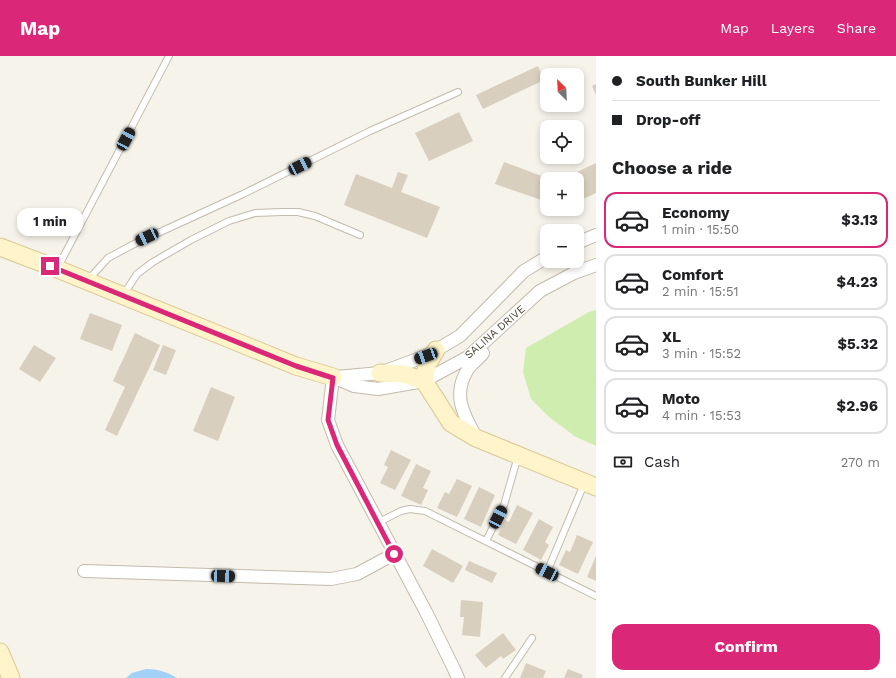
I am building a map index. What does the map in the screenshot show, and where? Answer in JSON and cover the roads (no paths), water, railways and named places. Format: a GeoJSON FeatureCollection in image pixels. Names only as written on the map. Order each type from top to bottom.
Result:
{"type":"FeatureCollection","features":[{"type":"Feature","properties":{"kind":"street"},"geometry":{"type":"LineString","coordinates":[[584,240],[596,235]]}},
{"type":"Feature","properties":{"kind":"street"},"geometry":{"type":"LineString","coordinates":[[0,247],[123,295],[296,366],[333,378],[328,420],[337,445],[454,666],[458,678]]}},
{"type":"Feature","properties":{"kind":"street","name":"SALINA DRIVE"},"geometry":{"type":"LineString","coordinates":[[333,378],[380,373],[426,356],[460,336],[524,271],[540,261]]}},
{"type":"Feature","properties":{"kind":"street","name":"SALINA DRIVE"},"geometry":{"type":"LineString","coordinates":[[333,378],[354,386],[378,389],[424,381],[468,357],[540,291],[574,273],[596,265]]}},
{"type":"Feature","properties":{"kind":"street"},"geometry":{"type":"LineString","coordinates":[[476,438],[463,414],[460,396],[461,382],[469,368],[482,356],[502,327]]}},
{"type":"Feature","properties":{"kind":"street"},"geometry":{"type":"LineString","coordinates":[[424,381],[427,365],[436,350]]}},
{"type":"Feature","properties":{"kind":"street"},"geometry":{"type":"LineString","coordinates":[[380,373],[404,374],[424,381],[451,423],[476,438],[590,484]]}},
{"type":"Feature","properties":{"kind":"street"},"geometry":{"type":"LineString","coordinates":[[84,571],[331,579],[356,574],[394,554]]}},
{"type":"Feature","properties":{"kind":"street"},"geometry":{"type":"LineString","coordinates":[[0,652],[11,678]]}},
{"type":"Feature","properties":{"kind":"lane"},"geometry":{"type":"LineString","coordinates":[[58,269],[169,56]]}},
{"type":"Feature","properties":{"kind":"lane"},"geometry":{"type":"LineString","coordinates":[[87,281],[108,258],[134,244],[243,194],[370,131],[458,92]]}},
{"type":"Feature","properties":{"kind":"lane"},"geometry":{"type":"LineString","coordinates":[[123,295],[137,274],[153,262],[190,240],[223,224],[255,213],[298,212],[315,216],[360,235]]}},
{"type":"Feature","properties":{"kind":"lane"},"geometry":{"type":"LineString","coordinates":[[574,273],[596,259]]}},
{"type":"Feature","properties":{"kind":"lane"},"geometry":{"type":"LineString","coordinates":[[486,541],[504,505],[518,455]]}},
{"type":"Feature","properties":{"kind":"lane"},"geometry":{"type":"LineString","coordinates":[[547,572],[590,484]]}},
{"type":"Feature","properties":{"kind":"lane"},"geometry":{"type":"LineString","coordinates":[[377,523],[401,511],[410,509],[425,511],[596,596]]}},
{"type":"Feature","properties":{"kind":"lane"},"geometry":{"type":"LineString","coordinates":[[505,678],[532,638]]}},
{"type":"Feature","properties":{"kind":"water"},"geometry":{"type":"Polygon","coordinates":[[[146,669],[162,671],[177,678],[126,678],[132,673],[146,669]]]}}]}
